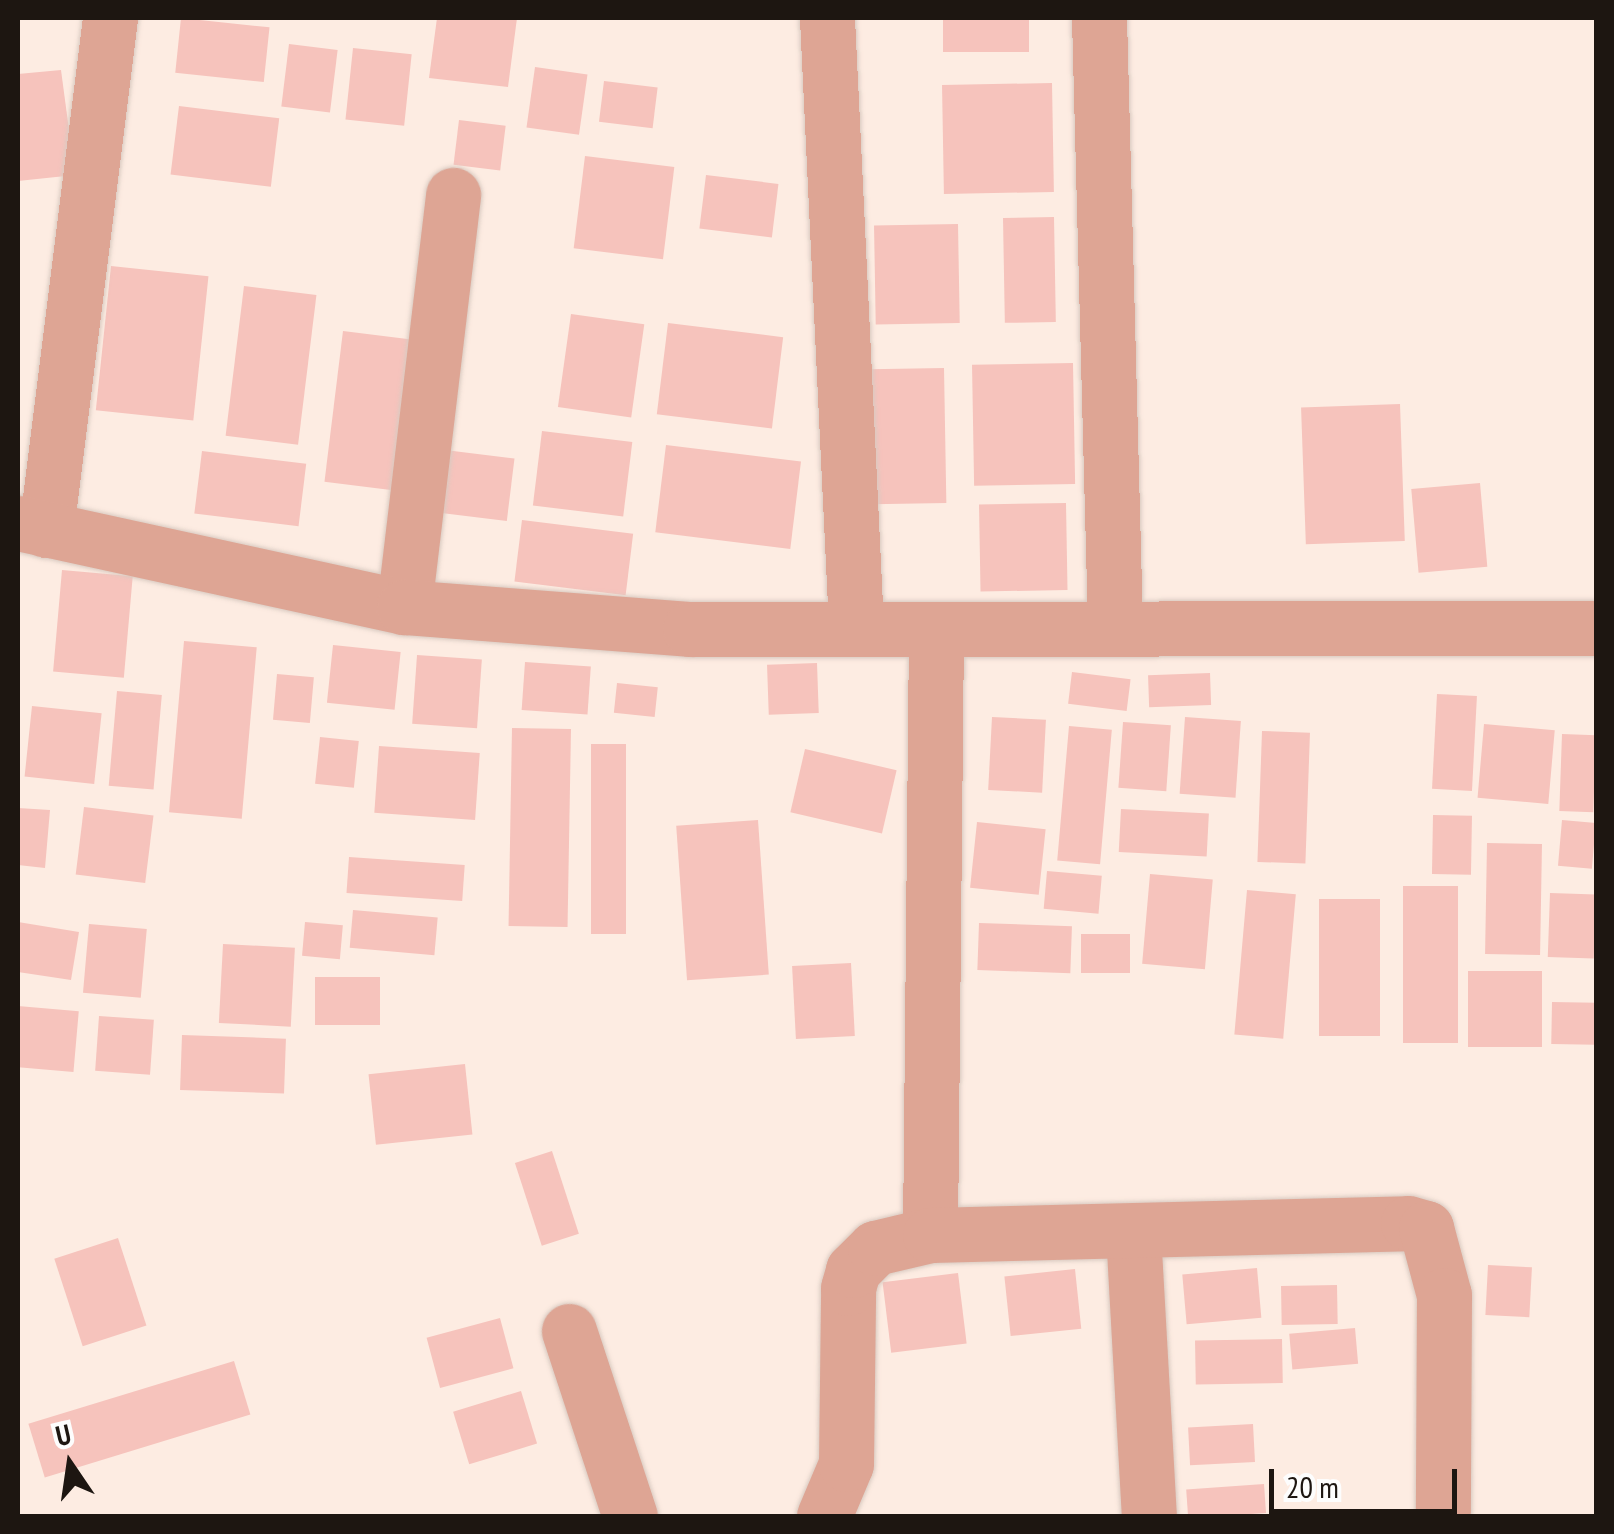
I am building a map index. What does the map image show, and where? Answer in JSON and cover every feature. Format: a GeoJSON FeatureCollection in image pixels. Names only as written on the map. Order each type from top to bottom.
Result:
{"type":"FeatureCollection","features":[{"type":"Feature","properties":{"kind":"street"},"geometry":{"type":"LineString","coordinates":[[110,18],[32,526],[404,607],[690,629],[856,626],[936,630],[1115,624],[1596,628]]}},
{"type":"Feature","properties":{"kind":"street"},"geometry":{"type":"LineString","coordinates":[[827,18],[856,626]]}},
{"type":"Feature","properties":{"kind":"street"},"geometry":{"type":"LineString","coordinates":[[1099,18],[1115,624]]}},
{"type":"Feature","properties":{"kind":"street"},"geometry":{"type":"LineString","coordinates":[[404,607],[453,195]]}},
{"type":"Feature","properties":{"kind":"street"},"geometry":{"type":"LineString","coordinates":[[930,1235],[936,630]]}},
{"type":"Feature","properties":{"kind":"street"},"geometry":{"type":"LineString","coordinates":[[824,1516],[846,1464],[853,1270],[875,1248],[930,1235],[1426,1228],[1444,1296],[1443,1511]]}},
{"type":"Feature","properties":{"kind":"street"},"geometry":{"type":"LineString","coordinates":[[1133,1232],[1149,1516]]}},
{"type":"Feature","properties":{"kind":"street"},"geometry":{"type":"LineString","coordinates":[[569,1331],[630,1516]]}},
{"type":"Feature","properties":{"kind":"building"},"geometry":{"type":"Polygon","coordinates":[[[181,18],[270,27],[264,82],[175,73],[181,18]]]}},
{"type":"Feature","properties":{"kind":"building"},"geometry":{"type":"Polygon","coordinates":[[[437,18],[517,18],[508,87],[429,78],[437,18]]]}},
{"type":"Feature","properties":{"kind":"building"},"geometry":{"type":"Polygon","coordinates":[[[943,18],[1029,18],[1029,52],[943,52],[943,18]]]}},
{"type":"Feature","properties":{"kind":"building"},"geometry":{"type":"Polygon","coordinates":[[[289,44],[338,50],[330,113],[281,107],[289,44]]]}},
{"type":"Feature","properties":{"kind":"building"},"geometry":{"type":"Polygon","coordinates":[[[353,48],[412,54],[404,126],[345,120],[353,48]]]}},
{"type":"Feature","properties":{"kind":"building"},"geometry":{"type":"Polygon","coordinates":[[[535,67],[587,74],[579,135],[527,127],[535,67]]]}},
{"type":"Feature","properties":{"kind":"building"},"geometry":{"type":"Polygon","coordinates":[[[61,70],[75,175],[18,181],[18,74],[61,70]]]}},
{"type":"Feature","properties":{"kind":"building"},"geometry":{"type":"Polygon","coordinates":[[[604,81],[658,88],[653,128],[599,122],[604,81]]]}},
{"type":"Feature","properties":{"kind":"building"},"geometry":{"type":"Polygon","coordinates":[[[1052,83],[1054,192],[944,194],[942,85],[1052,83]]]}},
{"type":"Feature","properties":{"kind":"building"},"geometry":{"type":"Polygon","coordinates":[[[179,106],[279,118],[271,187],[171,174],[179,106]]]}},
{"type":"Feature","properties":{"kind":"building"},"geometry":{"type":"Polygon","coordinates":[[[459,120],[506,126],[500,170],[454,165],[459,120]]]}},
{"type":"Feature","properties":{"kind":"building"},"geometry":{"type":"Polygon","coordinates":[[[585,156],[674,167],[663,259],[574,248],[585,156]]]}},
{"type":"Feature","properties":{"kind":"building"},"geometry":{"type":"Polygon","coordinates":[[[706,175],[778,184],[772,237],[699,229],[706,175]]]}},
{"type":"Feature","properties":{"kind":"building"},"geometry":{"type":"Polygon","coordinates":[[[1054,217],[1056,322],[1005,323],[1003,218],[1054,217]]]}},
{"type":"Feature","properties":{"kind":"building"},"geometry":{"type":"Polygon","coordinates":[[[958,224],[960,323],[876,324],[874,225],[958,224]]]}},
{"type":"Feature","properties":{"kind":"building"},"geometry":{"type":"Polygon","coordinates":[[[111,266],[208,276],[193,420],[96,410],[111,266]]]}},
{"type":"Feature","properties":{"kind":"building"},"geometry":{"type":"Polygon","coordinates":[[[244,286],[316,295],[298,445],[226,436],[244,286]]]}},
{"type":"Feature","properties":{"kind":"building"},"geometry":{"type":"Polygon","coordinates":[[[571,314],[644,324],[631,417],[558,407],[571,314]]]}},
{"type":"Feature","properties":{"kind":"building"},"geometry":{"type":"Polygon","coordinates":[[[668,323],[783,337],[772,428],[657,414],[668,323]]]}},
{"type":"Feature","properties":{"kind":"building"},"geometry":{"type":"Polygon","coordinates":[[[343,331],[421,341],[403,491],[324,482],[343,331]]]}},
{"type":"Feature","properties":{"kind":"building"},"geometry":{"type":"Polygon","coordinates":[[[1073,363],[1075,484],[974,486],[972,365],[1073,363]]]}},
{"type":"Feature","properties":{"kind":"building"},"geometry":{"type":"Polygon","coordinates":[[[944,368],[946,503],[857,505],[855,370],[944,368]]]}},
{"type":"Feature","properties":{"kind":"building"},"geometry":{"type":"Polygon","coordinates":[[[1400,404],[1405,541],[1306,544],[1301,407],[1400,404]]]}},
{"type":"Feature","properties":{"kind":"building"},"geometry":{"type":"Polygon","coordinates":[[[542,431],[632,442],[623,517],[533,505],[542,431]]]}},
{"type":"Feature","properties":{"kind":"building"},"geometry":{"type":"Polygon","coordinates":[[[666,445],[801,462],[790,549],[655,532],[666,445]]]}},
{"type":"Feature","properties":{"kind":"building"},"geometry":{"type":"Polygon","coordinates":[[[445,450],[514,459],[507,521],[437,513],[445,450]]]}},
{"type":"Feature","properties":{"kind":"building"},"geometry":{"type":"Polygon","coordinates":[[[202,451],[306,464],[299,526],[194,514],[202,451]]]}},
{"type":"Feature","properties":{"kind":"building"},"geometry":{"type":"Polygon","coordinates":[[[1480,483],[1487,567],[1419,573],[1411,489],[1480,483]]]}},
{"type":"Feature","properties":{"kind":"building"},"geometry":{"type":"Polygon","coordinates":[[[1066,503],[1068,590],[981,592],[979,505],[1066,503]]]}},
{"type":"Feature","properties":{"kind":"building"},"geometry":{"type":"Polygon","coordinates":[[[522,520],[633,534],[626,595],[514,582],[522,520]]]}},
{"type":"Feature","properties":{"kind":"building"},"geometry":{"type":"Polygon","coordinates":[[[62,570],[133,576],[124,678],[53,672],[62,570]]]}},
{"type":"Feature","properties":{"kind":"building"},"geometry":{"type":"Polygon","coordinates":[[[184,641],[257,647],[242,819],[169,812],[184,641]]]}},
{"type":"Feature","properties":{"kind":"building"},"geometry":{"type":"Polygon","coordinates":[[[333,645],[401,652],[395,710],[327,703],[333,645]]]}},
{"type":"Feature","properties":{"kind":"building"},"geometry":{"type":"Polygon","coordinates":[[[417,655],[482,660],[477,728],[412,724],[417,655]]]}},
{"type":"Feature","properties":{"kind":"building"},"geometry":{"type":"Polygon","coordinates":[[[525,662],[591,667],[587,714],[522,710],[525,662]]]}},
{"type":"Feature","properties":{"kind":"building"},"geometry":{"type":"Polygon","coordinates":[[[817,663],[819,713],[769,715],[767,665],[817,663]]]}},
{"type":"Feature","properties":{"kind":"building"},"geometry":{"type":"Polygon","coordinates":[[[1072,672],[1131,679],[1127,711],[1068,704],[1072,672]]]}},
{"type":"Feature","properties":{"kind":"building"},"geometry":{"type":"Polygon","coordinates":[[[1210,673],[1211,705],[1149,707],[1148,675],[1210,673]]]}},
{"type":"Feature","properties":{"kind":"building"},"geometry":{"type":"Polygon","coordinates":[[[277,674],[314,677],[310,723],[273,720],[277,674]]]}},
{"type":"Feature","properties":{"kind":"building"},"geometry":{"type":"Polygon","coordinates":[[[617,683],[658,687],[655,717],[614,713],[617,683]]]}},
{"type":"Feature","properties":{"kind":"building"},"geometry":{"type":"Polygon","coordinates":[[[117,691],[162,695],[154,790],[109,786],[117,691]]]}},
{"type":"Feature","properties":{"kind":"building"},"geometry":{"type":"Polygon","coordinates":[[[1437,694],[1477,696],[1472,791],[1432,789],[1437,694]]]}},
{"type":"Feature","properties":{"kind":"building"},"geometry":{"type":"Polygon","coordinates":[[[32,706],[102,713],[94,784],[25,777],[32,706]]]}},
{"type":"Feature","properties":{"kind":"building"},"geometry":{"type":"Polygon","coordinates":[[[992,717],[1046,720],[1042,793],[988,790],[992,717]]]}},
{"type":"Feature","properties":{"kind":"building"},"geometry":{"type":"Polygon","coordinates":[[[1185,717],[1241,721],[1235,798],[1180,794],[1185,717]]]}},
{"type":"Feature","properties":{"kind":"building"},"geometry":{"type":"Polygon","coordinates":[[[1123,722],[1171,725],[1166,791],[1118,788],[1123,722]]]}},
{"type":"Feature","properties":{"kind":"building"},"geometry":{"type":"Polygon","coordinates":[[[1484,724],[1555,730],[1548,804],[1478,798],[1484,724]]]}},
{"type":"Feature","properties":{"kind":"building"},"geometry":{"type":"Polygon","coordinates":[[[1069,726],[1112,730],[1100,864],[1057,860],[1069,726]]]}},
{"type":"Feature","properties":{"kind":"building"},"geometry":{"type":"Polygon","coordinates":[[[512,728],[571,729],[568,927],[509,926],[512,728]]]}},
{"type":"Feature","properties":{"kind":"building"},"geometry":{"type":"Polygon","coordinates":[[[1262,731],[1310,733],[1305,864],[1257,862],[1262,731]]]}},
{"type":"Feature","properties":{"kind":"building"},"geometry":{"type":"Polygon","coordinates":[[[1562,734],[1596,735],[1593,812],[1559,811],[1562,734]]]}},
{"type":"Feature","properties":{"kind":"building"},"geometry":{"type":"Polygon","coordinates":[[[320,737],[359,741],[354,788],[315,784],[320,737]]]}},
{"type":"Feature","properties":{"kind":"building"},"geometry":{"type":"Polygon","coordinates":[[[591,744],[626,744],[626,934],[591,934],[591,744]]]}},
{"type":"Feature","properties":{"kind":"building"},"geometry":{"type":"Polygon","coordinates":[[[379,746],[480,753],[475,820],[374,813],[379,746]]]}},
{"type":"Feature","properties":{"kind":"building"},"geometry":{"type":"Polygon","coordinates":[[[805,749],[897,770],[882,833],[790,812],[805,749]]]}},
{"type":"Feature","properties":{"kind":"building"},"geometry":{"type":"Polygon","coordinates":[[[84,807],[153,816],[145,883],[76,874],[84,807]]]}},
{"type":"Feature","properties":{"kind":"building"},"geometry":{"type":"Polygon","coordinates":[[[18,808],[50,810],[45,868],[18,865],[18,808]]]}},
{"type":"Feature","properties":{"kind":"building"},"geometry":{"type":"Polygon","coordinates":[[[1121,809],[1209,814],[1207,857],[1119,852],[1121,809]]]}},
{"type":"Feature","properties":{"kind":"building"},"geometry":{"type":"Polygon","coordinates":[[[1433,815],[1472,816],[1471,875],[1432,874],[1433,815]]]}},
{"type":"Feature","properties":{"kind":"building"},"geometry":{"type":"Polygon","coordinates":[[[758,820],[769,975],[687,980],[676,826],[758,820]]]}},
{"type":"Feature","properties":{"kind":"building"},"geometry":{"type":"Polygon","coordinates":[[[1562,820],[1596,823],[1592,869],[1558,866],[1562,820]]]}},
{"type":"Feature","properties":{"kind":"building"},"geometry":{"type":"Polygon","coordinates":[[[977,822],[1046,829],[1039,895],[970,888],[977,822]]]}},
{"type":"Feature","properties":{"kind":"building"},"geometry":{"type":"Polygon","coordinates":[[[1487,843],[1542,844],[1540,955],[1485,954],[1487,843]]]}},
{"type":"Feature","properties":{"kind":"building"},"geometry":{"type":"Polygon","coordinates":[[[349,857],[465,865],[462,901],[346,893],[349,857]]]}},
{"type":"Feature","properties":{"kind":"building"},"geometry":{"type":"Polygon","coordinates":[[[1047,871],[1102,876],[1098,914],[1044,909],[1047,871]]]}},
{"type":"Feature","properties":{"kind":"building"},"geometry":{"type":"Polygon","coordinates":[[[1150,874],[1213,879],[1205,969],[1142,964],[1150,874]]]}},
{"type":"Feature","properties":{"kind":"building"},"geometry":{"type":"Polygon","coordinates":[[[1403,886],[1458,886],[1458,1043],[1403,1043],[1403,886]]]}},
{"type":"Feature","properties":{"kind":"building"},"geometry":{"type":"Polygon","coordinates":[[[1247,890],[1296,894],[1283,1039],[1234,1034],[1247,890]]]}},
{"type":"Feature","properties":{"kind":"building"},"geometry":{"type":"Polygon","coordinates":[[[1550,893],[1596,895],[1594,959],[1548,957],[1550,893]]]}},
{"type":"Feature","properties":{"kind":"building"},"geometry":{"type":"Polygon","coordinates":[[[1319,899],[1380,899],[1380,1036],[1319,1036],[1319,899]]]}},
{"type":"Feature","properties":{"kind":"building"},"geometry":{"type":"Polygon","coordinates":[[[353,910],[438,917],[434,955],[350,948],[353,910]]]}},
{"type":"Feature","properties":{"kind":"building"},"geometry":{"type":"Polygon","coordinates":[[[18,922],[79,932],[71,980],[18,972],[18,922]]]}},
{"type":"Feature","properties":{"kind":"building"},"geometry":{"type":"Polygon","coordinates":[[[305,922],[343,925],[340,959],[302,956],[305,922]]]}},
{"type":"Feature","properties":{"kind":"building"},"geometry":{"type":"Polygon","coordinates":[[[979,923],[1072,926],[1070,973],[977,970],[979,923]]]}},
{"type":"Feature","properties":{"kind":"building"},"geometry":{"type":"Polygon","coordinates":[[[89,924],[147,929],[141,998],[83,993],[89,924]]]}},
{"type":"Feature","properties":{"kind":"building"},"geometry":{"type":"Polygon","coordinates":[[[1081,934],[1130,934],[1130,973],[1081,973],[1081,934]]]}},
{"type":"Feature","properties":{"kind":"building"},"geometry":{"type":"Polygon","coordinates":[[[223,944],[295,948],[291,1027],[219,1023],[223,944]]]}},
{"type":"Feature","properties":{"kind":"building"},"geometry":{"type":"Polygon","coordinates":[[[851,963],[855,1036],[796,1039],[792,966],[851,963]]]}},
{"type":"Feature","properties":{"kind":"building"},"geometry":{"type":"Polygon","coordinates":[[[1468,971],[1542,971],[1542,1047],[1468,1047],[1468,971]]]}},
{"type":"Feature","properties":{"kind":"building"},"geometry":{"type":"Polygon","coordinates":[[[315,977],[380,977],[380,1025],[315,1025],[315,977]]]}},
{"type":"Feature","properties":{"kind":"building"},"geometry":{"type":"Polygon","coordinates":[[[1552,1002],[1596,1003],[1595,1045],[1551,1044],[1552,1002]]]}},
{"type":"Feature","properties":{"kind":"building"},"geometry":{"type":"Polygon","coordinates":[[[18,1006],[79,1011],[73,1072],[18,1067],[18,1006]]]}},
{"type":"Feature","properties":{"kind":"building"},"geometry":{"type":"Polygon","coordinates":[[[99,1016],[154,1020],[150,1075],[95,1071],[99,1016]]]}},
{"type":"Feature","properties":{"kind":"building"},"geometry":{"type":"Polygon","coordinates":[[[182,1035],[286,1039],[284,1094],[180,1090],[182,1035]]]}},
{"type":"Feature","properties":{"kind":"building"},"geometry":{"type":"Polygon","coordinates":[[[465,1064],[472,1135],[376,1145],[369,1074],[465,1064]]]}},
{"type":"Feature","properties":{"kind":"building"},"geometry":{"type":"Polygon","coordinates":[[[552,1151],[579,1234],[542,1246],[515,1163],[552,1151]]]}},
{"type":"Feature","properties":{"kind":"building"},"geometry":{"type":"Polygon","coordinates":[[[118,1238],[146,1325],[83,1346],[54,1259],[118,1238]]]}},
{"type":"Feature","properties":{"kind":"building"},"geometry":{"type":"Polygon","coordinates":[[[1488,1265],[1532,1267],[1529,1317],[1485,1315],[1488,1265]]]}},
{"type":"Feature","properties":{"kind":"building"},"geometry":{"type":"Polygon","coordinates":[[[1257,1268],[1261,1318],[1187,1324],[1182,1275],[1257,1268]]]}},
{"type":"Feature","properties":{"kind":"building"},"geometry":{"type":"Polygon","coordinates":[[[1075,1269],[1081,1329],[1011,1336],[1004,1276],[1075,1269]]]}},
{"type":"Feature","properties":{"kind":"building"},"geometry":{"type":"Polygon","coordinates":[[[958,1273],[967,1343],[891,1353],[883,1282],[958,1273]]]}},
{"type":"Feature","properties":{"kind":"building"},"geometry":{"type":"Polygon","coordinates":[[[1337,1285],[1338,1324],[1282,1325],[1281,1286],[1337,1285]]]}},
{"type":"Feature","properties":{"kind":"building"},"geometry":{"type":"Polygon","coordinates":[[[500,1318],[513,1368],[440,1388],[427,1338],[500,1318]]]}},
{"type":"Feature","properties":{"kind":"building"},"geometry":{"type":"Polygon","coordinates":[[[1355,1328],[1358,1364],[1292,1370],[1289,1334],[1355,1328]]]}},
{"type":"Feature","properties":{"kind":"building"},"geometry":{"type":"Polygon","coordinates":[[[1282,1339],[1283,1383],[1196,1385],[1195,1341],[1282,1339]]]}},
{"type":"Feature","properties":{"kind":"building"},"geometry":{"type":"Polygon","coordinates":[[[234,1361],[250,1415],[45,1477],[28,1424],[234,1361]]]}},
{"type":"Feature","properties":{"kind":"building"},"geometry":{"type":"Polygon","coordinates":[[[521,1391],[537,1444],[469,1464],[453,1412],[521,1391]]]}},
{"type":"Feature","properties":{"kind":"building"},"geometry":{"type":"Polygon","coordinates":[[[1253,1424],[1255,1462],[1190,1465],[1188,1427],[1253,1424]]]}},
{"type":"Feature","properties":{"kind":"building"},"geometry":{"type":"Polygon","coordinates":[[[1264,1484],[1266,1513],[1188,1516],[1186,1489],[1264,1484]]]}}]}
